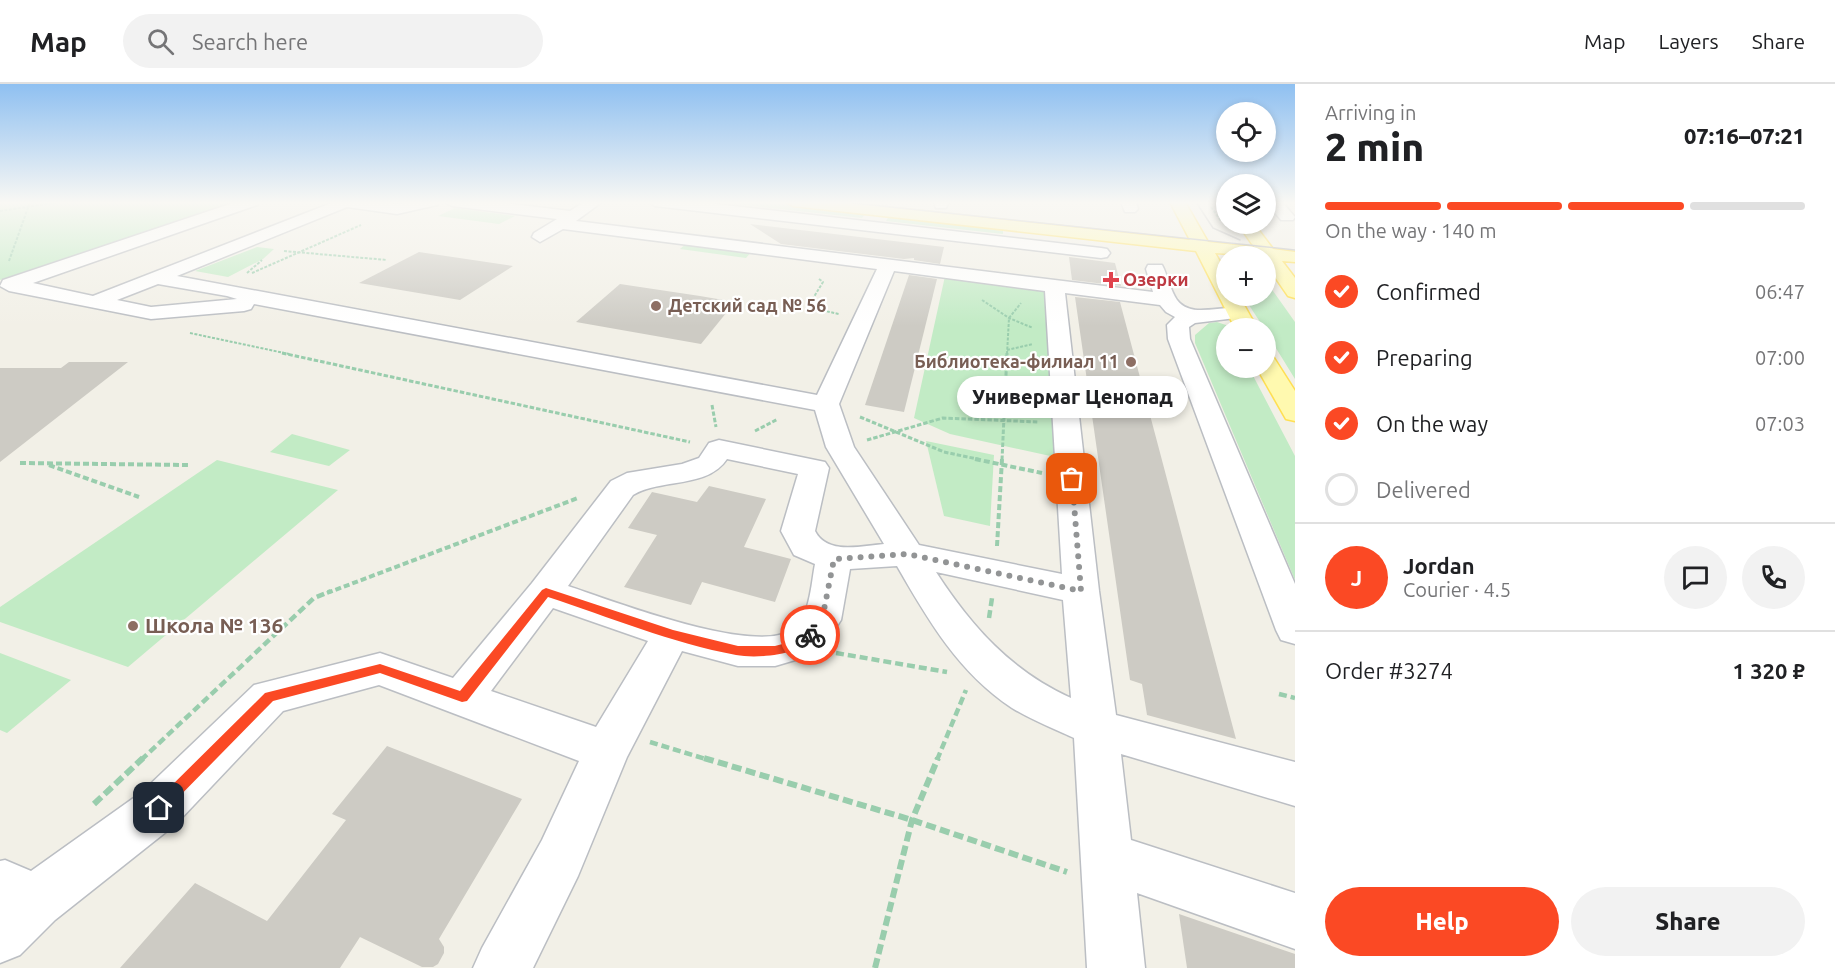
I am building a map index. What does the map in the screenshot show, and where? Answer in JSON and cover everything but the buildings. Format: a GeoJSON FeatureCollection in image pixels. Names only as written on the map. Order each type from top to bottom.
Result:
{"type":"FeatureCollection","features":[{"type":"Feature","properties":{"kind":"main road"},"geometry":{"type":"LineString","coordinates":[[1199,243],[1235,307]]}},
{"type":"Feature","properties":{"kind":"main road"},"geometry":{"type":"LineString","coordinates":[[1276,255],[1295,257]]}},
{"type":"Feature","properties":{"kind":"main road"},"geometry":{"type":"LineString","coordinates":[[1276,267],[1295,292]]}},
{"type":"Feature","properties":{"kind":"main road"},"geometry":{"type":"LineString","coordinates":[[1275,378],[1295,413]]}},
{"type":"Feature","properties":{"kind":"street"},"geometry":{"type":"LineString","coordinates":[[5,281],[123,243]]}},
{"type":"Feature","properties":{"kind":"street"},"geometry":{"type":"LineString","coordinates":[[95,302],[244,243]]}},
{"type":"Feature","properties":{"kind":"street"},"geometry":{"type":"LineString","coordinates":[[727,243],[830,258],[884,275],[1054,286],[1166,300]]}},
{"type":"Feature","properties":{"kind":"street"},"geometry":{"type":"LineString","coordinates":[[1015,243],[1101,253]]}},
{"type":"Feature","properties":{"kind":"street"},"geometry":{"type":"LineString","coordinates":[[1155,269],[1166,300],[1173,308],[1190,317]]}},
{"type":"Feature","properties":{"kind":"street"},"geometry":{"type":"LineString","coordinates":[[884,275],[865,317],[819,403],[835,461],[907,554],[951,626],[979,659],[1024,694],[1096,728],[1295,784]]}},
{"type":"Feature","properties":{"kind":"street"},"geometry":{"type":"LineString","coordinates":[[156,278],[819,403]]}},
{"type":"Feature","properties":{"kind":"street"},"geometry":{"type":"LineString","coordinates":[[5,281],[151,313],[280,301]]}},
{"type":"Feature","properties":{"kind":"street"},"geometry":{"type":"LineString","coordinates":[[1054,286],[1081,591],[1096,728],[1116,968]]}},
{"type":"Feature","properties":{"kind":"street"},"geometry":{"type":"LineString","coordinates":[[1235,307],[1190,317],[1178,325],[1179,339],[1295,630]]}},
{"type":"Feature","properties":{"kind":"street"},"geometry":{"type":"LineString","coordinates":[[462,697],[546,592],[622,488],[638,479],[688,472],[709,464],[719,448],[835,461]]}},
{"type":"Feature","properties":{"kind":"street"},"geometry":{"type":"LineString","coordinates":[[835,461],[798,531],[806,547],[834,559],[907,554],[1081,591]]}},
{"type":"Feature","properties":{"kind":"street"},"geometry":{"type":"LineString","coordinates":[[546,592],[672,634],[738,651],[775,651],[805,642],[822,620],[834,559]]}},
{"type":"Feature","properties":{"kind":"street"},"geometry":{"type":"LineString","coordinates":[[502,968],[560,858],[613,742],[672,634]]}},
{"type":"Feature","properties":{"kind":"street"},"geometry":{"type":"LineString","coordinates":[[12,908],[159,808],[269,697],[380,669],[462,697],[613,742]]}},
{"type":"Feature","properties":{"kind":"street"},"geometry":{"type":"LineString","coordinates":[[1109,873],[1295,921]]}},
{"type":"Feature","properties":{"kind":"path"},"geometry":{"type":"LineString","coordinates":[[5,281],[17,243]]}},
{"type":"Feature","properties":{"kind":"path"},"geometry":{"type":"LineString","coordinates":[[781,251],[781,254],[823,282],[812,300],[825,311],[865,317]]}},
{"type":"Feature","properties":{"kind":"path"},"geometry":{"type":"LineString","coordinates":[[230,291],[268,254]]}},
{"type":"Feature","properties":{"kind":"path"},"geometry":{"type":"LineString","coordinates":[[304,254],[387,260]]}},
{"type":"Feature","properties":{"kind":"path"},"geometry":{"type":"LineString","coordinates":[[184,332],[719,448],[819,403],[898,432],[944,452],[1072,479]]}},
{"type":"Feature","properties":{"kind":"path"},"geometry":{"type":"LineString","coordinates":[[702,403],[712,405],[719,448]]}},
{"type":"Feature","properties":{"kind":"path"},"geometry":{"type":"LineString","coordinates":[[835,461],[898,432],[943,418],[1066,423]]}},
{"type":"Feature","properties":{"kind":"path"},"geometry":{"type":"LineString","coordinates":[[20,463],[188,465]]}},
{"type":"Feature","properties":{"kind":"path"},"geometry":{"type":"LineString","coordinates":[[44,464],[139,496]]}},
{"type":"Feature","properties":{"kind":"path"},"geometry":{"type":"LineString","coordinates":[[91,807],[314,597],[599,490],[622,488]]}},
{"type":"Feature","properties":{"kind":"path"},"geometry":{"type":"LineString","coordinates":[[805,642],[840,654],[950,672]]}},
{"type":"Feature","properties":{"kind":"path"},"geometry":{"type":"LineString","coordinates":[[1279,694],[1295,698]]}},
{"type":"Feature","properties":{"kind":"path"},"geometry":{"type":"LineString","coordinates":[[613,742],[1109,873]]}},
{"type":"Feature","properties":{"kind":"green space"},"geometry":{"type":"Polygon","coordinates":[[[0,243],[110,243],[0,280],[0,243]]]}},
{"type":"Feature","properties":{"kind":"green space"},"geometry":{"type":"Polygon","coordinates":[[[689,243],[752,251],[746,258],[680,249],[689,243]]]}},
{"type":"Feature","properties":{"kind":"green space"},"geometry":{"type":"Polygon","coordinates":[[[257,247],[274,249],[263,259],[228,277],[195,271],[257,247]]]}},
{"type":"Feature","properties":{"kind":"green space"},"geometry":{"type":"Polygon","coordinates":[[[945,276],[1045,289],[1055,457],[950,434],[914,418],[945,276]]]}},
{"type":"Feature","properties":{"kind":"green space"},"geometry":{"type":"Polygon","coordinates":[[[1276,295],[1295,322],[1295,379],[1276,348],[1276,318],[1257,318],[1250,306],[1276,306],[1276,295]]]}},
{"type":"Feature","properties":{"kind":"green space"},"geometry":{"type":"Polygon","coordinates":[[[1216,322],[1216,378],[1254,378],[1295,456],[1295,580],[1195,343],[1195,335],[1209,323],[1216,322]]]}},
{"type":"Feature","properties":{"kind":"green space"},"geometry":{"type":"Polygon","coordinates":[[[292,434],[350,450],[329,466],[270,452],[292,434]]]}},
{"type":"Feature","properties":{"kind":"green space"},"geometry":{"type":"Polygon","coordinates":[[[926,441],[994,455],[990,526],[944,516],[926,441]]]}},
{"type":"Feature","properties":{"kind":"green space"},"geometry":{"type":"Polygon","coordinates":[[[217,460],[338,490],[128,667],[0,622],[0,607],[217,460]]]}},
{"type":"Feature","properties":{"kind":"green space"},"geometry":{"type":"Polygon","coordinates":[[[0,653],[71,680],[7,733],[0,730],[0,653]]]}},
{"type":"Feature","properties":{"kind":"tram line"},"geometry":{"type":"LineString","coordinates":[[1232,243],[1295,250]]}},
{"type":"Feature","properties":{"kind":"way so far"},"geometry":{"type":"LineString","coordinates":[[810,635],[822,620],[834,559],[907,554],[1081,591],[1072,479]]}},
{"type":"Feature","properties":{"kind":"place","name":"Озерки"},"geometry":{"type":"Point","coordinates":[1111,280]}},
{"type":"Feature","properties":{"kind":"place","name":"Детский сад № 56"},"geometry":{"type":"Point","coordinates":[656,306]}},
{"type":"Feature","properties":{"kind":"place","name":"Библиотека-филиал 11"},"geometry":{"type":"Point","coordinates":[1131,362]}},
{"type":"Feature","properties":{"kind":"place","name":"Универмаг Ценопад"},"geometry":{"type":"Point","coordinates":[1072,479]}},
{"type":"Feature","properties":{"kind":"place","name":"Школа № 136"},"geometry":{"type":"Point","coordinates":[133,626]}},
{"type":"Feature","properties":{"kind":"route"},"geometry":{"type":"LineString","coordinates":[[159,808],[269,697],[380,669],[462,697],[546,592],[672,634],[738,651],[775,651],[805,642],[810,635]]}}]}
